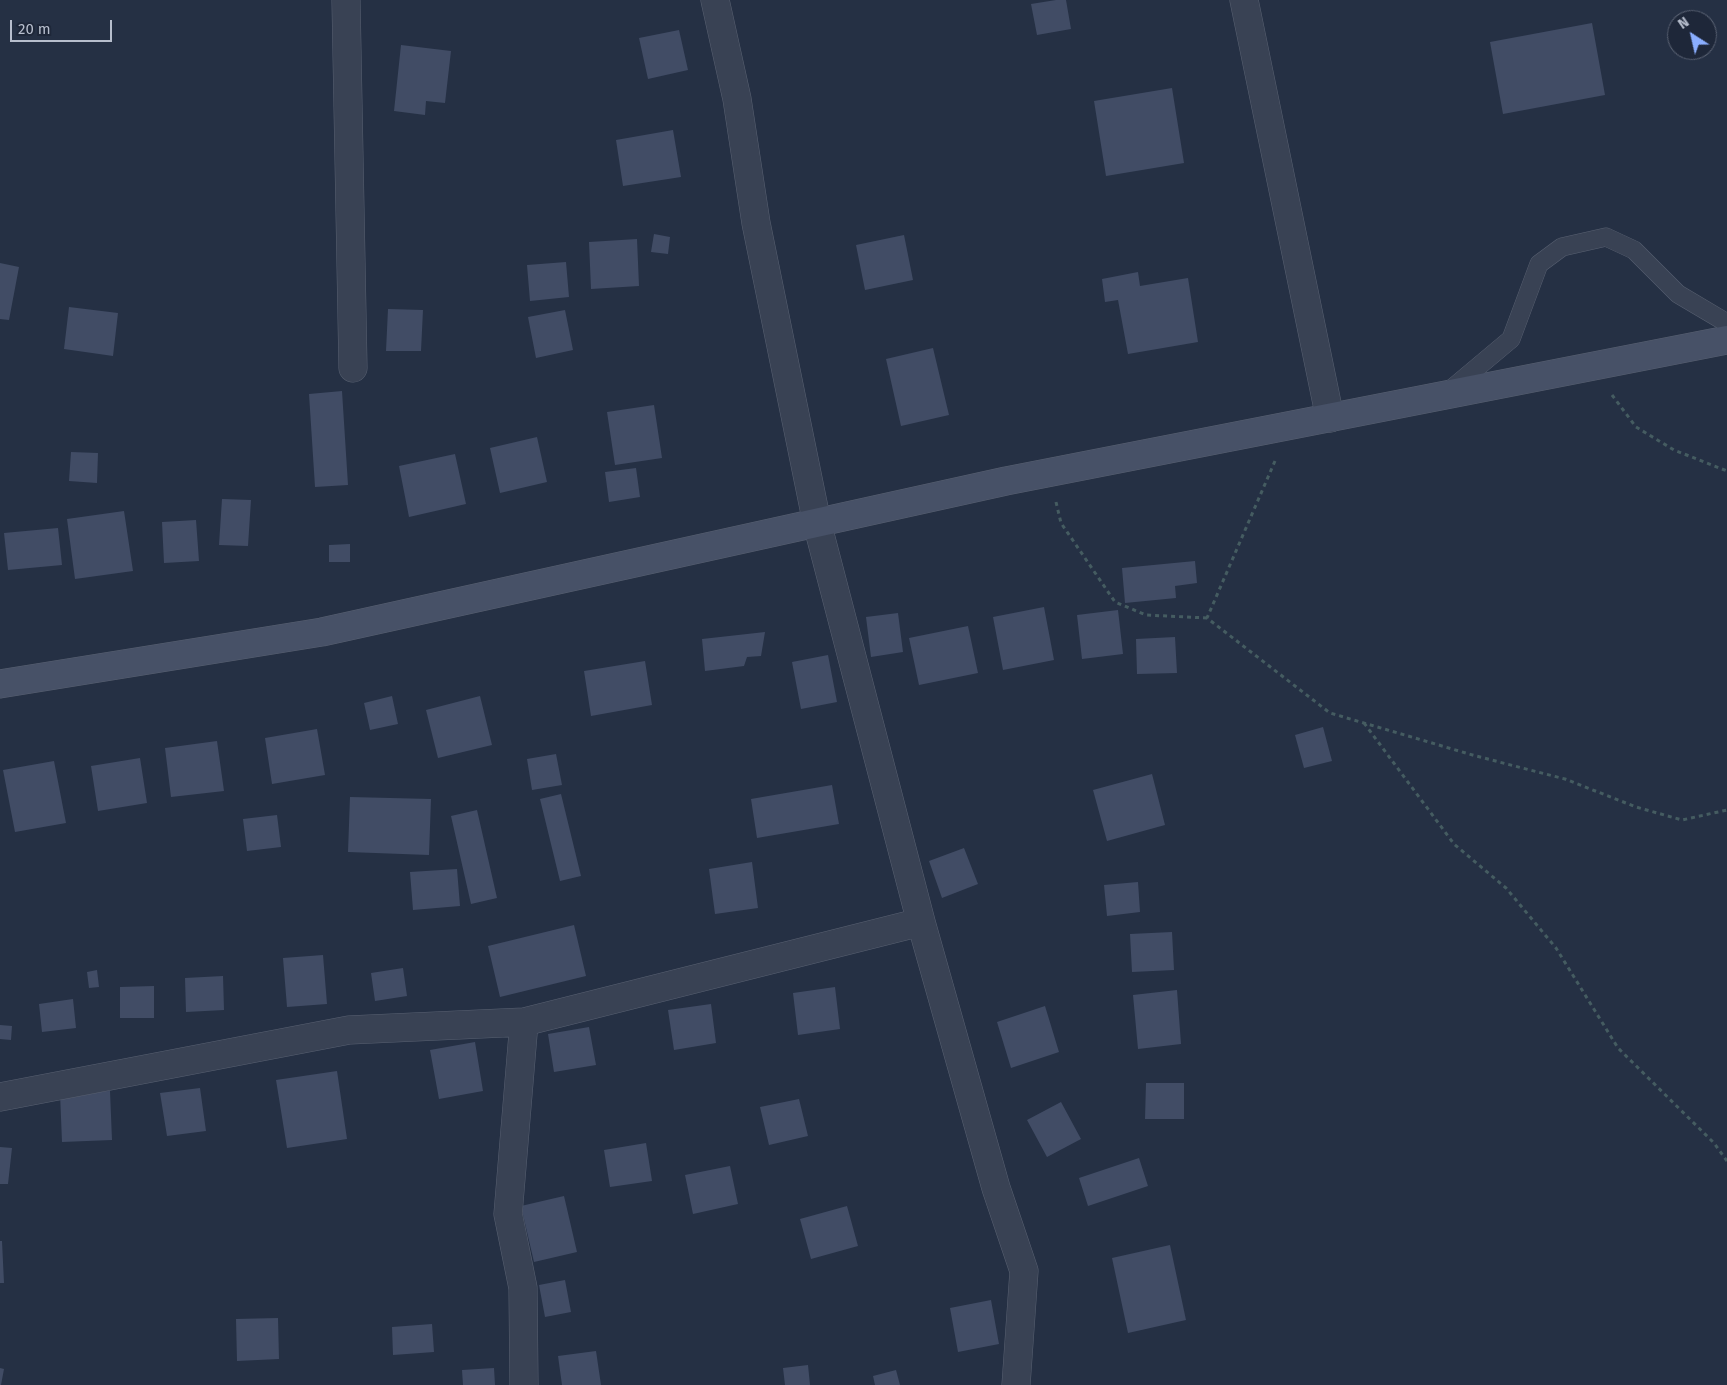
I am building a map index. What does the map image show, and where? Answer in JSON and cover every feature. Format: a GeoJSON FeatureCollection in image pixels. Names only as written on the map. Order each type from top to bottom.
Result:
{"type":"FeatureCollection","features":[{"type":"Feature","properties":{"kind":"main road"},"geometry":{"type":"LineString","coordinates":[[0,684],[322,632],[817,522],[1050,473],[1727,340]]}},
{"type":"Feature","properties":{"kind":"street"},"geometry":{"type":"LineString","coordinates":[[346,0],[353,368]]}},
{"type":"Feature","properties":{"kind":"street"},"geometry":{"type":"LineString","coordinates":[[715,0],[738,99],[756,223],[817,522],[920,922],[996,1188],[1024,1271],[1016,1385]]}},
{"type":"Feature","properties":{"kind":"street"},"geometry":{"type":"LineString","coordinates":[[1244,0],[1330,418]]}},
{"type":"Feature","properties":{"kind":"street"},"geometry":{"type":"LineString","coordinates":[[0,1097],[349,1030],[524,1022],[920,922]]}},
{"type":"Feature","properties":{"kind":"street"},"geometry":{"type":"LineString","coordinates":[[524,1022],[508,1214],[523,1288],[524,1385]]}},
{"type":"Feature","properties":{"kind":"lane"},"geometry":{"type":"LineString","coordinates":[[1445,395],[1511,338],[1539,264],[1562,247],[1606,237],[1634,250],[1678,294],[1727,323]]}},
{"type":"Feature","properties":{"kind":"path"},"geometry":{"type":"LineString","coordinates":[[1590,366],[1636,427],[1674,450],[1727,471]]}},
{"type":"Feature","properties":{"kind":"path"},"geometry":{"type":"LineString","coordinates":[[1207,618],[1290,426]]}},
{"type":"Feature","properties":{"kind":"path"},"geometry":{"type":"LineString","coordinates":[[1050,473],[1061,523],[1115,602],[1146,615],[1207,618],[1330,713],[1476,756],[1566,779],[1636,807],[1682,820],[1727,810]]}},
{"type":"Feature","properties":{"kind":"path"},"geometry":{"type":"LineString","coordinates":[[1364,723],[1454,844],[1506,888],[1556,948],[1618,1048],[1714,1143],[1727,1161]]}},
{"type":"Feature","properties":{"kind":"building"},"geometry":{"type":"Polygon","coordinates":[[[1066,0],[1071,29],[1037,35],[1031,4],[1066,0]]]}},
{"type":"Feature","properties":{"kind":"building"},"geometry":{"type":"Polygon","coordinates":[[[1592,23],[1605,95],[1503,114],[1490,42],[1592,23]]]}},
{"type":"Feature","properties":{"kind":"building"},"geometry":{"type":"Polygon","coordinates":[[[679,30],[688,70],[648,79],[639,38],[679,30]]]}},
{"type":"Feature","properties":{"kind":"building"},"geometry":{"type":"Polygon","coordinates":[[[401,45],[451,51],[445,103],[426,101],[425,115],[394,111],[401,45]]]}},
{"type":"Feature","properties":{"kind":"building"},"geometry":{"type":"Polygon","coordinates":[[[1172,88],[1184,163],[1106,176],[1094,101],[1172,88]]]}},
{"type":"Feature","properties":{"kind":"building"},"geometry":{"type":"Polygon","coordinates":[[[673,130],[681,177],[623,186],[616,140],[673,130]]]}},
{"type":"Feature","properties":{"kind":"building"},"geometry":{"type":"Polygon","coordinates":[[[654,234],[670,237],[668,254],[651,252],[654,234]]]}},
{"type":"Feature","properties":{"kind":"building"},"geometry":{"type":"Polygon","coordinates":[[[904,235],[913,280],[865,290],[856,245],[904,235]]]}},
{"type":"Feature","properties":{"kind":"building"},"geometry":{"type":"Polygon","coordinates":[[[637,239],[639,286],[591,289],[589,242],[637,239]]]}},
{"type":"Feature","properties":{"kind":"building"},"geometry":{"type":"Polygon","coordinates":[[[566,262],[569,297],[530,301],[527,265],[566,262]]]}},
{"type":"Feature","properties":{"kind":"building"},"geometry":{"type":"Polygon","coordinates":[[[0,263],[19,267],[9,320],[0,319],[0,263]]]}},
{"type":"Feature","properties":{"kind":"building"},"geometry":{"type":"Polygon","coordinates":[[[1138,272],[1140,286],[1188,278],[1198,342],[1128,354],[1118,300],[1105,302],[1102,279],[1138,272]]]}},
{"type":"Feature","properties":{"kind":"building"},"geometry":{"type":"Polygon","coordinates":[[[69,307],[118,313],[113,356],[64,349],[69,307]]]}},
{"type":"Feature","properties":{"kind":"building"},"geometry":{"type":"Polygon","coordinates":[[[388,309],[423,310],[421,351],[386,351],[388,309]]]}},
{"type":"Feature","properties":{"kind":"building"},"geometry":{"type":"Polygon","coordinates":[[[565,310],[573,350],[536,358],[528,317],[565,310]]]}},
{"type":"Feature","properties":{"kind":"building"},"geometry":{"type":"Polygon","coordinates":[[[933,348],[949,415],[901,426],[886,359],[933,348]]]}},
{"type":"Feature","properties":{"kind":"building"},"geometry":{"type":"Polygon","coordinates":[[[342,391],[348,485],[315,487],[309,394],[342,391]]]}},
{"type":"Feature","properties":{"kind":"building"},"geometry":{"type":"Polygon","coordinates":[[[654,405],[662,458],[615,465],[607,412],[654,405]]]}},
{"type":"Feature","properties":{"kind":"building"},"geometry":{"type":"Polygon","coordinates":[[[537,437],[547,482],[500,493],[490,448],[537,437]]]}},
{"type":"Feature","properties":{"kind":"building"},"geometry":{"type":"Polygon","coordinates":[[[71,452],[98,453],[97,483],[69,481],[71,452]]]}},
{"type":"Feature","properties":{"kind":"building"},"geometry":{"type":"Polygon","coordinates":[[[455,454],[466,504],[409,517],[399,466],[455,454]]]}},
{"type":"Feature","properties":{"kind":"building"},"geometry":{"type":"Polygon","coordinates":[[[636,468],[640,497],[609,502],[605,472],[636,468]]]}},
{"type":"Feature","properties":{"kind":"building"},"geometry":{"type":"Polygon","coordinates":[[[222,499],[251,500],[248,546],[219,545],[222,499]]]}},
{"type":"Feature","properties":{"kind":"building"},"geometry":{"type":"Polygon","coordinates":[[[124,511],[133,571],[75,579],[67,519],[124,511]]]}},
{"type":"Feature","properties":{"kind":"building"},"geometry":{"type":"Polygon","coordinates":[[[196,520],[199,561],[164,563],[162,522],[196,520]]]}},
{"type":"Feature","properties":{"kind":"building"},"geometry":{"type":"Polygon","coordinates":[[[58,528],[62,565],[8,570],[4,533],[58,528]]]}},
{"type":"Feature","properties":{"kind":"building"},"geometry":{"type":"Polygon","coordinates":[[[350,544],[350,562],[329,562],[329,545],[350,544]]]}},
{"type":"Feature","properties":{"kind":"building"},"geometry":{"type":"Polygon","coordinates":[[[1195,561],[1197,583],[1175,586],[1176,598],[1125,603],[1122,568],[1195,561]]]}},
{"type":"Feature","properties":{"kind":"building"},"geometry":{"type":"Polygon","coordinates":[[[1044,607],[1054,660],[1003,670],[993,617],[1044,607]]]}},
{"type":"Feature","properties":{"kind":"building"},"geometry":{"type":"Polygon","coordinates":[[[1118,610],[1123,654],[1082,659],[1077,615],[1118,610]]]}},
{"type":"Feature","properties":{"kind":"building"},"geometry":{"type":"Polygon","coordinates":[[[898,613],[903,652],[871,657],[866,617],[898,613]]]}},
{"type":"Feature","properties":{"kind":"building"},"geometry":{"type":"Polygon","coordinates":[[[968,626],[978,673],[919,685],[909,638],[968,626]]]}},
{"type":"Feature","properties":{"kind":"building"},"geometry":{"type":"Polygon","coordinates":[[[765,632],[761,656],[747,657],[744,666],[705,671],[702,639],[765,632]]]}},
{"type":"Feature","properties":{"kind":"building"},"geometry":{"type":"Polygon","coordinates":[[[1175,637],[1177,673],[1137,674],[1136,639],[1175,637]]]}},
{"type":"Feature","properties":{"kind":"building"},"geometry":{"type":"Polygon","coordinates":[[[828,655],[837,702],[801,709],[792,662],[828,655]]]}},
{"type":"Feature","properties":{"kind":"building"},"geometry":{"type":"Polygon","coordinates":[[[645,661],[652,705],[591,716],[584,671],[645,661]]]}},
{"type":"Feature","properties":{"kind":"building"},"geometry":{"type":"Polygon","coordinates":[[[392,696],[398,724],[370,730],[364,703],[392,696]]]}},
{"type":"Feature","properties":{"kind":"building"},"geometry":{"type":"Polygon","coordinates":[[[480,696],[492,745],[438,758],[426,710],[480,696]]]}},
{"type":"Feature","properties":{"kind":"building"},"geometry":{"type":"Polygon","coordinates":[[[1323,727],[1332,761],[1304,768],[1295,735],[1323,727]]]}},
{"type":"Feature","properties":{"kind":"building"},"geometry":{"type":"Polygon","coordinates":[[[317,729],[325,775],[272,784],[265,738],[317,729]]]}},
{"type":"Feature","properties":{"kind":"building"},"geometry":{"type":"Polygon","coordinates":[[[217,741],[224,791],[171,797],[165,748],[217,741]]]}},
{"type":"Feature","properties":{"kind":"building"},"geometry":{"type":"Polygon","coordinates":[[[556,754],[562,785],[532,790],[527,759],[556,754]]]}},
{"type":"Feature","properties":{"kind":"building"},"geometry":{"type":"Polygon","coordinates":[[[140,758],[147,803],[98,811],[91,766],[140,758]]]}},
{"type":"Feature","properties":{"kind":"building"},"geometry":{"type":"Polygon","coordinates":[[[54,761],[66,823],[15,832],[3,770],[54,761]]]}},
{"type":"Feature","properties":{"kind":"building"},"geometry":{"type":"Polygon","coordinates":[[[1152,774],[1165,825],[1107,841],[1093,790],[1152,774]]]}},
{"type":"Feature","properties":{"kind":"building"},"geometry":{"type":"Polygon","coordinates":[[[832,785],[839,824],[757,838],[751,799],[832,785]]]}},
{"type":"Feature","properties":{"kind":"building"},"geometry":{"type":"Polygon","coordinates":[[[561,794],[581,876],[560,881],[540,799],[561,794]]]}},
{"type":"Feature","properties":{"kind":"building"},"geometry":{"type":"Polygon","coordinates":[[[350,797],[431,799],[429,855],[348,852],[350,797]]]}},
{"type":"Feature","properties":{"kind":"building"},"geometry":{"type":"Polygon","coordinates":[[[477,810],[497,898],[471,904],[451,816],[477,810]]]}},
{"type":"Feature","properties":{"kind":"building"},"geometry":{"type":"Polygon","coordinates":[[[277,815],[281,847],[247,851],[243,819],[277,815]]]}},
{"type":"Feature","properties":{"kind":"building"},"geometry":{"type":"Polygon","coordinates":[[[964,848],[978,884],[942,898],[929,861],[964,848]]]}},
{"type":"Feature","properties":{"kind":"building"},"geometry":{"type":"Polygon","coordinates":[[[752,862],[758,908],[715,914],[709,869],[752,862]]]}},
{"type":"Feature","properties":{"kind":"building"},"geometry":{"type":"Polygon","coordinates":[[[457,869],[460,906],[413,910],[410,872],[457,869]]]}},
{"type":"Feature","properties":{"kind":"building"},"geometry":{"type":"Polygon","coordinates":[[[1138,882],[1140,912],[1107,916],[1104,885],[1138,882]]]}},
{"type":"Feature","properties":{"kind":"building"},"geometry":{"type":"Polygon","coordinates":[[[574,925],[586,976],[500,997],[488,946],[574,925]]]}},
{"type":"Feature","properties":{"kind":"building"},"geometry":{"type":"Polygon","coordinates":[[[1172,932],[1174,970],[1132,972],[1130,934],[1172,932]]]}},
{"type":"Feature","properties":{"kind":"building"},"geometry":{"type":"Polygon","coordinates":[[[323,955],[327,1004],[287,1007],[283,958],[323,955]]]}},
{"type":"Feature","properties":{"kind":"building"},"geometry":{"type":"Polygon","coordinates":[[[403,968],[407,996],[375,1001],[371,973],[403,968]]]}},
{"type":"Feature","properties":{"kind":"building"},"geometry":{"type":"Polygon","coordinates":[[[97,970],[99,987],[89,988],[87,972],[97,970]]]}},
{"type":"Feature","properties":{"kind":"building"},"geometry":{"type":"Polygon","coordinates":[[[223,976],[224,1010],[186,1012],[185,978],[223,976]]]}},
{"type":"Feature","properties":{"kind":"building"},"geometry":{"type":"Polygon","coordinates":[[[154,986],[154,1018],[120,1018],[120,987],[154,986]]]}},
{"type":"Feature","properties":{"kind":"building"},"geometry":{"type":"Polygon","coordinates":[[[835,987],[840,1029],[798,1035],[793,993],[835,987]]]}},
{"type":"Feature","properties":{"kind":"building"},"geometry":{"type":"Polygon","coordinates":[[[1177,990],[1181,1044],[1138,1049],[1133,995],[1177,990]]]}},
{"type":"Feature","properties":{"kind":"building"},"geometry":{"type":"Polygon","coordinates":[[[73,999],[76,1028],[42,1032],[39,1004],[73,999]]]}},
{"type":"Feature","properties":{"kind":"building"},"geometry":{"type":"Polygon","coordinates":[[[711,1004],[716,1043],[674,1050],[668,1010],[711,1004]]]}},
{"type":"Feature","properties":{"kind":"building"},"geometry":{"type":"Polygon","coordinates":[[[1045,1006],[1059,1052],[1011,1068],[997,1022],[1045,1006]]]}},
{"type":"Feature","properties":{"kind":"building"},"geometry":{"type":"Polygon","coordinates":[[[0,1025],[12,1026],[11,1040],[0,1039],[0,1025]]]}},
{"type":"Feature","properties":{"kind":"building"},"geometry":{"type":"Polygon","coordinates":[[[589,1027],[596,1065],[554,1072],[548,1034],[589,1027]]]}},
{"type":"Feature","properties":{"kind":"building"},"geometry":{"type":"Polygon","coordinates":[[[475,1042],[483,1091],[439,1099],[430,1050],[475,1042]]]}},
{"type":"Feature","properties":{"kind":"building"},"geometry":{"type":"Polygon","coordinates":[[[337,1071],[347,1139],[287,1148],[276,1080],[337,1071]]]}},
{"type":"Feature","properties":{"kind":"building"},"geometry":{"type":"Polygon","coordinates":[[[1146,1083],[1184,1083],[1184,1119],[1145,1119],[1146,1083]]]}},
{"type":"Feature","properties":{"kind":"building"},"geometry":{"type":"Polygon","coordinates":[[[200,1088],[206,1131],[167,1136],[160,1093],[200,1088]]]}},
{"type":"Feature","properties":{"kind":"building"},"geometry":{"type":"Polygon","coordinates":[[[110,1091],[112,1140],[62,1142],[60,1093],[110,1091]]]}},
{"type":"Feature","properties":{"kind":"building"},"geometry":{"type":"Polygon","coordinates":[[[799,1099],[808,1136],[769,1145],[760,1107],[799,1099]]]}},
{"type":"Feature","properties":{"kind":"building"},"geometry":{"type":"Polygon","coordinates":[[[1061,1102],[1081,1139],[1047,1157],[1027,1120],[1061,1102]]]}},
{"type":"Feature","properties":{"kind":"building"},"geometry":{"type":"Polygon","coordinates":[[[646,1143],[652,1181],[610,1187],[604,1150],[646,1143]]]}},
{"type":"Feature","properties":{"kind":"building"},"geometry":{"type":"Polygon","coordinates":[[[0,1147],[12,1148],[8,1184],[0,1184],[0,1147]]]}},
{"type":"Feature","properties":{"kind":"building"},"geometry":{"type":"Polygon","coordinates":[[[1139,1158],[1148,1186],[1088,1206],[1079,1178],[1139,1158]]]}},
{"type":"Feature","properties":{"kind":"building"},"geometry":{"type":"Polygon","coordinates":[[[730,1166],[738,1204],[693,1214],[685,1175],[730,1166]]]}},
{"type":"Feature","properties":{"kind":"building"},"geometry":{"type":"Polygon","coordinates":[[[564,1196],[577,1252],[534,1262],[521,1206],[564,1196]]]}},
{"type":"Feature","properties":{"kind":"building"},"geometry":{"type":"Polygon","coordinates":[[[847,1206],[858,1246],[811,1259],[800,1219],[847,1206]]]}},
{"type":"Feature","properties":{"kind":"building"},"geometry":{"type":"Polygon","coordinates":[[[0,1241],[2,1241],[4,1283],[0,1283],[0,1241]]]}},
{"type":"Feature","properties":{"kind":"building"},"geometry":{"type":"Polygon","coordinates":[[[1170,1245],[1186,1320],[1128,1333],[1112,1258],[1170,1245]]]}},
{"type":"Feature","properties":{"kind":"building"},"geometry":{"type":"Polygon","coordinates":[[[565,1280],[571,1312],[545,1317],[539,1285],[565,1280]]]}},
{"type":"Feature","properties":{"kind":"building"},"geometry":{"type":"Polygon","coordinates":[[[991,1300],[999,1344],[958,1352],[950,1308],[991,1300]]]}},
{"type":"Feature","properties":{"kind":"building"},"geometry":{"type":"Polygon","coordinates":[[[278,1318],[279,1359],[237,1361],[236,1319],[278,1318]]]}},
{"type":"Feature","properties":{"kind":"building"},"geometry":{"type":"Polygon","coordinates":[[[432,1324],[434,1352],[393,1355],[392,1327],[432,1324]]]}},
{"type":"Feature","properties":{"kind":"building"},"geometry":{"type":"Polygon","coordinates":[[[596,1351],[601,1385],[562,1385],[558,1356],[596,1351]]]}},
{"type":"Feature","properties":{"kind":"building"},"geometry":{"type":"Polygon","coordinates":[[[808,1365],[810,1385],[785,1385],[783,1368],[808,1365]]]}},
{"type":"Feature","properties":{"kind":"building"},"geometry":{"type":"Polygon","coordinates":[[[0,1368],[4,1369],[1,1385],[0,1385],[0,1368]]]}},
{"type":"Feature","properties":{"kind":"building"},"geometry":{"type":"Polygon","coordinates":[[[494,1368],[495,1385],[463,1385],[462,1370],[494,1368]]]}},
{"type":"Feature","properties":{"kind":"building"},"geometry":{"type":"Polygon","coordinates":[[[896,1370],[900,1385],[875,1385],[873,1376],[896,1370]]]}}]}
